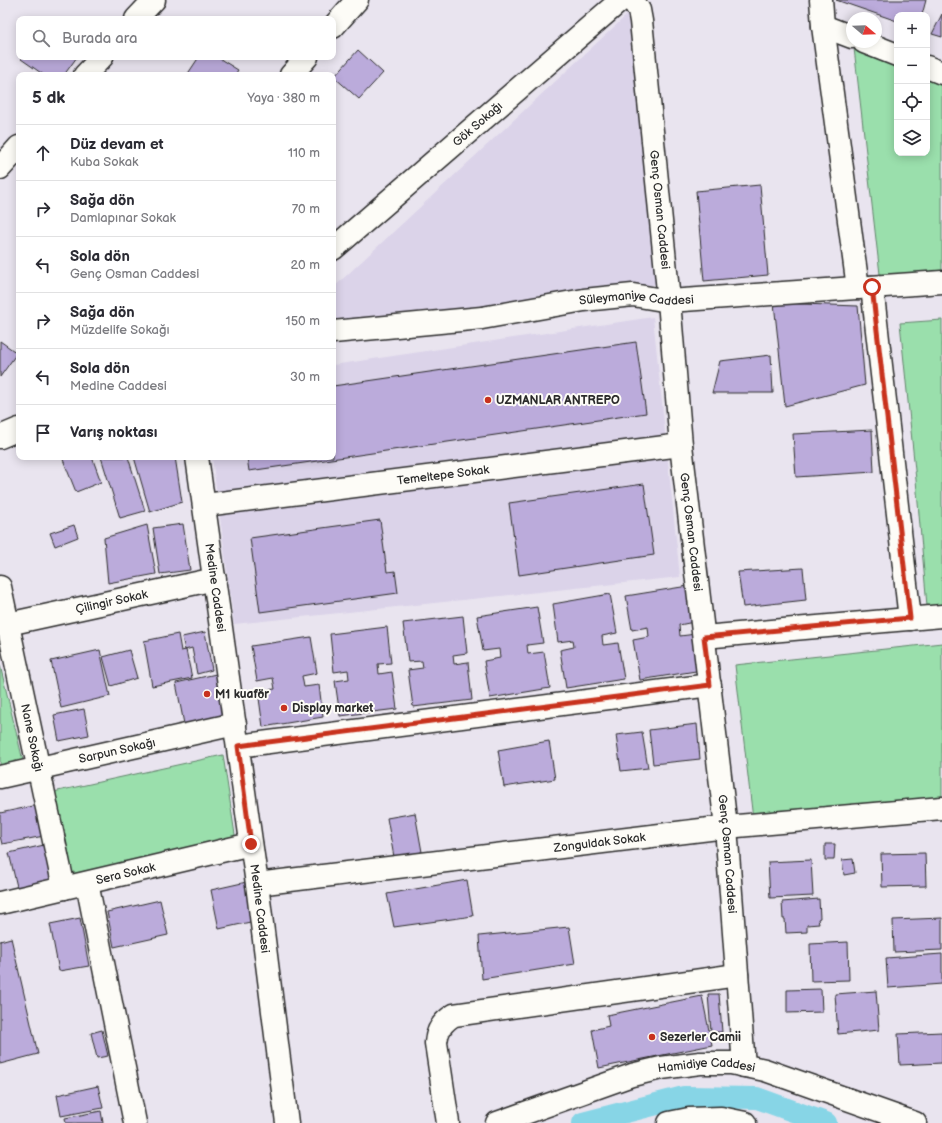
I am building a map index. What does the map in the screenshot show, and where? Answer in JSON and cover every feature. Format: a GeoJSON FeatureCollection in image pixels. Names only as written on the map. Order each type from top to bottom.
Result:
{"type":"FeatureCollection","features":[{"type":"Feature","properties":{"kind":"street"},"geometry":{"type":"LineString","coordinates":[[139,16],[154,0]]}},
{"type":"Feature","properties":{"kind":"street"},"geometry":{"type":"LineString","coordinates":[[336,24],[357,0]]}},
{"type":"Feature","properties":{"kind":"street","name":"Gök Sokağı"},"geometry":{"type":"LineString","coordinates":[[336,246],[621,0]]}},
{"type":"Feature","properties":{"kind":"street","name":"Genç Osman Caddesi"},"geometry":{"type":"LineString","coordinates":[[632,0],[639,10],[641,21],[669,301],[681,445],[726,827],[744,1066]]}},
{"type":"Feature","properties":{"kind":"street"},"geometry":{"type":"LineString","coordinates":[[821,0],[823,26],[865,287],[910,618]]}},
{"type":"Feature","properties":{"kind":"street"},"geometry":{"type":"LineString","coordinates":[[823,26],[846,35]]}},
{"type":"Feature","properties":{"kind":"street"},"geometry":{"type":"LineString","coordinates":[[879,48],[894,54]]}},
{"type":"Feature","properties":{"kind":"street"},"geometry":{"type":"LineString","coordinates":[[88,72],[99,60]]}},
{"type":"Feature","properties":{"kind":"street"},"geometry":{"type":"LineString","coordinates":[[294,72],[304,60]]}},
{"type":"Feature","properties":{"kind":"street"},"geometry":{"type":"LineString","coordinates":[[930,68],[942,73]]}},
{"type":"Feature","properties":{"kind":"street","name":"Süleymaniye Caddesi"},"geometry":{"type":"LineString","coordinates":[[336,332],[482,318],[584,300],[633,294],[669,301],[942,282]]}},
{"type":"Feature","properties":{"kind":"street"},"geometry":{"type":"LineString","coordinates":[[0,437],[16,431]]}},
{"type":"Feature","properties":{"kind":"street","name":"Temeltepe Sokak"},"geometry":{"type":"LineString","coordinates":[[204,505],[681,445]]}},
{"type":"Feature","properties":{"kind":"street","name":"Medine Caddesi"},"geometry":{"type":"LineString","coordinates":[[197,460],[257,884],[287,1123]]}},
{"type":"Feature","properties":{"kind":"street","name":"Çilingir Sokak"},"geometry":{"type":"LineString","coordinates":[[8,624],[215,579]]}},
{"type":"Feature","properties":{"kind":"street","name":"Nane Sokağı"},"geometry":{"type":"LineString","coordinates":[[0,587],[64,888]]}},
{"type":"Feature","properties":{"kind":"street"},"geometry":{"type":"LineString","coordinates":[[704,637],[942,616]]}},
{"type":"Feature","properties":{"kind":"street"},"geometry":{"type":"LineString","coordinates":[[238,746],[710,685]]}},
{"type":"Feature","properties":{"kind":"street","name":"Sarpun Sokağı"},"geometry":{"type":"LineString","coordinates":[[0,777],[235,724]]}},
{"type":"Feature","properties":{"kind":"street","name":"Zonguldak Sokak"},"geometry":{"type":"LineString","coordinates":[[257,884],[726,827],[942,812]]}},
{"type":"Feature","properties":{"kind":"street","name":"Sera Sokak"},"geometry":{"type":"LineString","coordinates":[[0,903],[251,844]]}},
{"type":"Feature","properties":{"kind":"street"},"geometry":{"type":"LineString","coordinates":[[87,883],[135,1123]]}},
{"type":"Feature","properties":{"kind":"street"},"geometry":{"type":"LineString","coordinates":[[448,1123],[436,1043],[440,1026],[446,1019],[454,1015],[737,974]]}},
{"type":"Feature","properties":{"kind":"street","name":"Hamidiye Caddesi"},"geometry":{"type":"LineString","coordinates":[[497,1123],[632,1075],[661,1068],[700,1063],[731,1063],[765,1070],[915,1123]]}},
{"type":"Feature","properties":{"kind":"street"},"geometry":{"type":"LineString","coordinates":[[669,1123],[689,1119],[721,1118],[745,1123]]}},
{"type":"Feature","properties":{"kind":"shaded area"},"geometry":{"type":"Polygon","coordinates":[[[628,14],[657,284],[336,332],[336,285],[628,14]]]}},
{"type":"Feature","properties":{"kind":"shaded area"},"geometry":{"type":"Polygon","coordinates":[[[653,317],[680,577],[234,624],[212,460],[336,460],[336,365],[653,317]]]}},
{"type":"Feature","properties":{"kind":"green space"},"geometry":{"type":"Polygon","coordinates":[[[854,48],[894,66],[894,156],[930,156],[930,81],[942,86],[942,277],[881,283],[854,48]]]}},
{"type":"Feature","properties":{"kind":"green space"},"geometry":{"type":"Polygon","coordinates":[[[942,320],[942,613],[931,611],[927,606],[900,323],[942,320]]]}},
{"type":"Feature","properties":{"kind":"green space"},"geometry":{"type":"Polygon","coordinates":[[[942,643],[942,803],[753,819],[735,665],[942,643]]]}},
{"type":"Feature","properties":{"kind":"green space"},"geometry":{"type":"Polygon","coordinates":[[[0,665],[24,765],[0,771],[0,665]]]}},
{"type":"Feature","properties":{"kind":"green space"},"geometry":{"type":"Polygon","coordinates":[[[223,755],[237,848],[76,887],[44,794],[223,755]]]}},
{"type":"Feature","properties":{"kind":"building"},"geometry":{"type":"Polygon","coordinates":[[[836,0],[926,0],[923,12],[894,12],[894,20],[882,16],[882,12],[871,12],[836,0]]]}},
{"type":"Feature","properties":{"kind":"building"},"geometry":{"type":"Polygon","coordinates":[[[942,14],[942,37],[932,34],[942,14]]]}},
{"type":"Feature","properties":{"kind":"building"},"geometry":{"type":"Polygon","coordinates":[[[358,50],[383,73],[359,99],[336,79],[336,75],[358,50]]]}},
{"type":"Feature","properties":{"kind":"building"},"geometry":{"type":"Polygon","coordinates":[[[22,60],[75,60],[66,72],[40,72],[22,60]]]}},
{"type":"Feature","properties":{"kind":"building"},"geometry":{"type":"Polygon","coordinates":[[[197,60],[222,60],[238,70],[237,72],[189,72],[197,60]]]}},
{"type":"Feature","properties":{"kind":"building"},"geometry":{"type":"Polygon","coordinates":[[[760,185],[768,275],[704,281],[696,191],[760,185]]]}},
{"type":"Feature","properties":{"kind":"building"},"geometry":{"type":"Polygon","coordinates":[[[774,303],[858,306],[865,385],[785,406],[774,303]]]}},
{"type":"Feature","properties":{"kind":"building"},"geometry":{"type":"Polygon","coordinates":[[[0,341],[16,352],[16,354],[0,377],[0,341]]]}},
{"type":"Feature","properties":{"kind":"building","name":"UZMANLAR ANTREPO"},"geometry":{"type":"Polygon","coordinates":[[[636,342],[646,413],[336,458],[336,386],[636,342]]]}},
{"type":"Feature","properties":{"kind":"building"},"geometry":{"type":"Polygon","coordinates":[[[771,355],[773,393],[712,393],[720,361],[771,355]]]}},
{"type":"Feature","properties":{"kind":"building"},"geometry":{"type":"Polygon","coordinates":[[[872,430],[874,472],[796,477],[793,434],[872,430]]]}},
{"type":"Feature","properties":{"kind":"building"},"geometry":{"type":"Polygon","coordinates":[[[63,460],[93,460],[101,482],[76,492],[63,460]]]}},
{"type":"Feature","properties":{"kind":"building"},"geometry":{"type":"Polygon","coordinates":[[[102,460],[129,460],[145,511],[120,518],[102,460]]]}},
{"type":"Feature","properties":{"kind":"building"},"geometry":{"type":"Polygon","coordinates":[[[135,460],[175,460],[182,502],[150,512],[135,460]]]}},
{"type":"Feature","properties":{"kind":"building","name":"UZMANLAR ANTREPO"},"geometry":{"type":"Polygon","coordinates":[[[247,460],[324,460],[249,471],[247,460]]]}},
{"type":"Feature","properties":{"kind":"building"},"geometry":{"type":"Polygon","coordinates":[[[644,484],[654,555],[519,575],[509,503],[644,484]]]}},
{"type":"Feature","properties":{"kind":"building"},"geometry":{"type":"Polygon","coordinates":[[[380,520],[387,572],[395,571],[398,593],[260,612],[250,538],[380,520]]]}},
{"type":"Feature","properties":{"kind":"building"},"geometry":{"type":"Polygon","coordinates":[[[183,524],[190,570],[160,574],[153,528],[183,524]]]}},
{"type":"Feature","properties":{"kind":"building"},"geometry":{"type":"Polygon","coordinates":[[[74,525],[78,537],[55,546],[50,533],[74,525]]]}},
{"type":"Feature","properties":{"kind":"building"},"geometry":{"type":"Polygon","coordinates":[[[147,525],[156,574],[108,583],[104,538],[147,525]]]}},
{"type":"Feature","properties":{"kind":"building"},"geometry":{"type":"Polygon","coordinates":[[[803,568],[806,600],[743,607],[738,572],[803,568]]]}},
{"type":"Feature","properties":{"kind":"building"},"geometry":{"type":"Polygon","coordinates":[[[688,586],[694,622],[679,625],[680,636],[696,634],[702,670],[640,680],[633,640],[649,637],[648,627],[632,630],[626,596],[688,586]]]}},
{"type":"Feature","properties":{"kind":"building"},"geometry":{"type":"Polygon","coordinates":[[[610,594],[617,633],[602,636],[603,645],[618,643],[624,679],[566,688],[560,650],[574,647],[573,640],[558,642],[553,604],[610,594]]]}},
{"type":"Feature","properties":{"kind":"building"},"geometry":{"type":"Polygon","coordinates":[[[537,607],[543,643],[527,645],[528,654],[544,652],[550,688],[490,698],[484,661],[500,658],[499,649],[483,651],[477,616],[537,607]]]}},
{"type":"Feature","properties":{"kind":"building"},"geometry":{"type":"Polygon","coordinates":[[[463,616],[467,653],[453,655],[454,664],[468,662],[472,700],[413,707],[408,670],[423,668],[422,661],[408,662],[403,623],[463,616]]]}},
{"type":"Feature","properties":{"kind":"building"},"geometry":{"type":"Polygon","coordinates":[[[387,627],[391,663],[378,664],[379,674],[392,672],[397,709],[340,716],[335,681],[349,679],[348,670],[334,672],[330,634],[387,627]]]}},
{"type":"Feature","properties":{"kind":"building"},"geometry":{"type":"Polygon","coordinates":[[[205,632],[212,670],[197,674],[192,648],[185,650],[182,637],[205,632]]]}},
{"type":"Feature","properties":{"kind":"building"},"geometry":{"type":"Polygon","coordinates":[[[178,634],[181,651],[186,650],[192,678],[152,686],[144,641],[178,634]]]}},
{"type":"Feature","properties":{"kind":"building"},"geometry":{"type":"Polygon","coordinates":[[[311,637],[317,673],[302,676],[304,687],[319,685],[323,717],[263,727],[258,691],[275,689],[273,678],[257,681],[251,646],[311,637]]]}},
{"type":"Feature","properties":{"kind":"building"},"geometry":{"type":"Polygon","coordinates":[[[100,650],[110,696],[61,708],[51,661],[100,650]]]}},
{"type":"Feature","properties":{"kind":"building"},"geometry":{"type":"Polygon","coordinates":[[[129,650],[137,678],[111,686],[103,657],[129,650]]]}},
{"type":"Feature","properties":{"kind":"building"},"geometry":{"type":"Polygon","coordinates":[[[216,674],[225,721],[185,729],[176,683],[216,674]]]}},
{"type":"Feature","properties":{"kind":"building"},"geometry":{"type":"Polygon","coordinates":[[[84,709],[89,735],[59,741],[54,715],[84,709]]]}},
{"type":"Feature","properties":{"kind":"building"},"geometry":{"type":"Polygon","coordinates":[[[697,724],[700,759],[653,764],[649,730],[697,724]]]}},
{"type":"Feature","properties":{"kind":"building"},"geometry":{"type":"Polygon","coordinates":[[[642,732],[648,768],[621,771],[616,735],[642,732]]]}},
{"type":"Feature","properties":{"kind":"building"},"geometry":{"type":"Polygon","coordinates":[[[549,741],[555,779],[504,787],[498,750],[549,741]]]}},
{"type":"Feature","properties":{"kind":"building"},"geometry":{"type":"Polygon","coordinates":[[[38,805],[44,836],[2,844],[0,836],[0,813],[38,805]]]}},
{"type":"Feature","properties":{"kind":"building"},"geometry":{"type":"Polygon","coordinates":[[[415,813],[422,852],[394,857],[387,818],[415,813]]]}},
{"type":"Feature","properties":{"kind":"building"},"geometry":{"type":"Polygon","coordinates":[[[825,844],[835,844],[834,860],[825,860],[825,844]]]}},
{"type":"Feature","properties":{"kind":"building"},"geometry":{"type":"Polygon","coordinates":[[[44,845],[52,884],[18,891],[9,853],[44,845]]]}},
{"type":"Feature","properties":{"kind":"building"},"geometry":{"type":"Polygon","coordinates":[[[925,853],[926,886],[882,887],[881,854],[925,853]]]}},
{"type":"Feature","properties":{"kind":"building"},"geometry":{"type":"Polygon","coordinates":[[[853,859],[855,873],[844,875],[842,860],[853,859]]]}},
{"type":"Feature","properties":{"kind":"building"},"geometry":{"type":"Polygon","coordinates":[[[811,860],[813,896],[770,898],[768,862],[811,860]]]}},
{"type":"Feature","properties":{"kind":"building"},"geometry":{"type":"Polygon","coordinates":[[[467,880],[473,916],[394,927],[387,894],[467,880]]]}},
{"type":"Feature","properties":{"kind":"building"},"geometry":{"type":"Polygon","coordinates":[[[251,881],[259,920],[219,929],[211,890],[251,881]]]}},
{"type":"Feature","properties":{"kind":"building"},"geometry":{"type":"Polygon","coordinates":[[[819,899],[819,924],[807,925],[807,932],[786,933],[782,902],[819,899]]]}},
{"type":"Feature","properties":{"kind":"building"},"geometry":{"type":"Polygon","coordinates":[[[160,900],[168,935],[114,947],[107,912],[160,900]]]}},
{"type":"Feature","properties":{"kind":"building"},"geometry":{"type":"Polygon","coordinates":[[[80,918],[89,966],[59,971],[50,924],[80,918]]]}},
{"type":"Feature","properties":{"kind":"building"},"geometry":{"type":"Polygon","coordinates":[[[942,918],[942,950],[894,952],[893,920],[942,918]]]}},
{"type":"Feature","properties":{"kind":"building"},"geometry":{"type":"Polygon","coordinates":[[[569,927],[575,964],[482,979],[479,936],[569,927]]]}},
{"type":"Feature","properties":{"kind":"building"},"geometry":{"type":"Polygon","coordinates":[[[11,938],[38,1054],[0,1064],[0,941],[11,938]]]}},
{"type":"Feature","properties":{"kind":"building"},"geometry":{"type":"Polygon","coordinates":[[[848,942],[849,980],[811,981],[810,944],[848,942]]]}},
{"type":"Feature","properties":{"kind":"building"},"geometry":{"type":"Polygon","coordinates":[[[942,954],[942,984],[888,988],[886,958],[942,954]]]}},
{"type":"Feature","properties":{"kind":"building"},"geometry":{"type":"Polygon","coordinates":[[[821,989],[822,1012],[787,1013],[787,990],[821,989]]]}},
{"type":"Feature","properties":{"kind":"building"},"geometry":{"type":"Polygon","coordinates":[[[876,991],[879,1030],[838,1034],[835,994],[876,991]]]}},
{"type":"Feature","properties":{"kind":"building"},"geometry":{"type":"Polygon","coordinates":[[[708,994],[719,994],[722,1032],[711,1032],[708,994]]]}},
{"type":"Feature","properties":{"kind":"building","name":"Sezerler Camii"},"geometry":{"type":"Polygon","coordinates":[[[702,996],[712,1045],[599,1068],[592,1030],[609,1026],[607,1015],[702,996]]]}},
{"type":"Feature","properties":{"kind":"building"},"geometry":{"type":"Polygon","coordinates":[[[102,1030],[108,1056],[97,1058],[91,1033],[102,1030]]]}},
{"type":"Feature","properties":{"kind":"building"},"geometry":{"type":"Polygon","coordinates":[[[942,1032],[942,1063],[900,1065],[898,1034],[942,1032]]]}},
{"type":"Feature","properties":{"kind":"building"},"geometry":{"type":"Polygon","coordinates":[[[98,1086],[103,1108],[61,1116],[57,1095],[98,1086]]]}},
{"type":"Feature","properties":{"kind":"building"},"geometry":{"type":"Polygon","coordinates":[[[101,1111],[103,1123],[66,1123],[65,1118],[101,1111]]]}},
{"type":"Feature","properties":{"kind":"waterway"},"geometry":{"type":"LineString","coordinates":[[583,1123],[684,1097],[757,1098],[826,1123]]}},
{"type":"Feature","properties":{"kind":"place","name":"UZMANLAR ANTREPO"},"geometry":{"type":"Point","coordinates":[488,400]}},
{"type":"Feature","properties":{"kind":"place","name":"M1 kuaför"},"geometry":{"type":"Point","coordinates":[207,694]}},
{"type":"Feature","properties":{"kind":"place","name":"Display market"},"geometry":{"type":"Point","coordinates":[284,708]}},
{"type":"Feature","properties":{"kind":"place","name":"Sezerler Camii"},"geometry":{"type":"Point","coordinates":[652,1037]}},
{"type":"Feature","properties":{"kind":"route"},"geometry":{"type":"LineString","coordinates":[[251,844],[238,746],[710,685],[704,637],[910,618],[872,287]]}}]}
